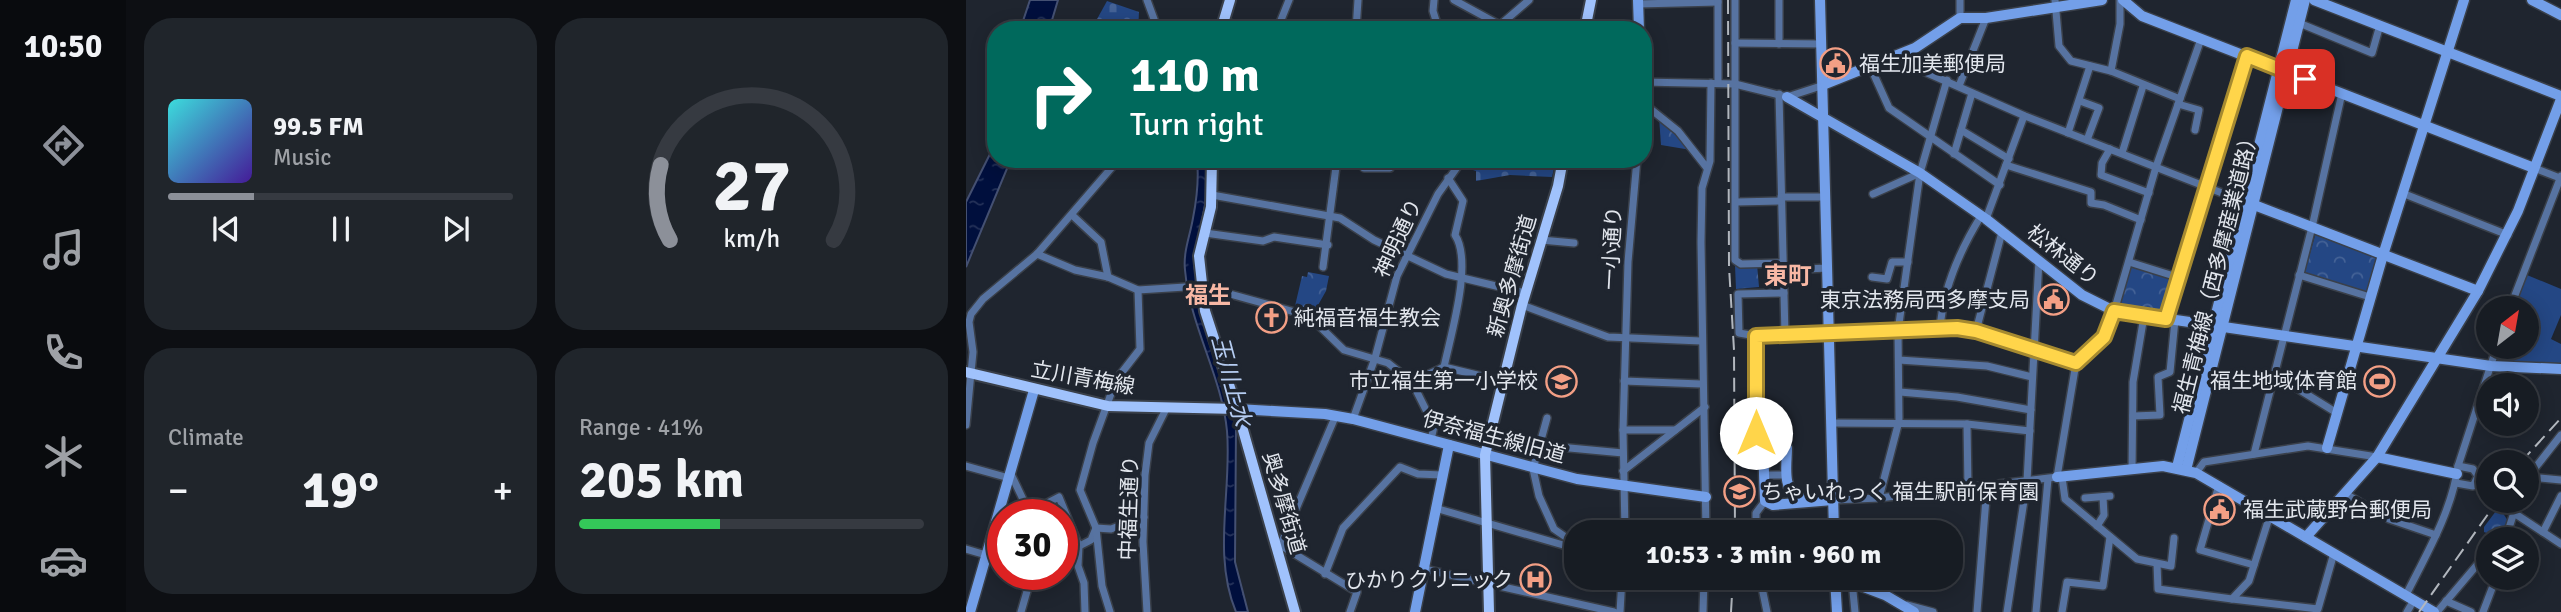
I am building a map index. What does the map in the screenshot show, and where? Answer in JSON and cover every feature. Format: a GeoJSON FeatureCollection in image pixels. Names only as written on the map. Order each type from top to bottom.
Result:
{"type":"FeatureCollection","features":[{"type":"Feature","properties":{"kind":"main road"},"geometry":{"type":"LineString","coordinates":[[1224,21],[1230,0]]}},
{"type":"Feature","properties":{"kind":"main road"},"geometry":{"type":"LineString","coordinates":[[1587,21],[1591,0]]}},
{"type":"Feature","properties":{"kind":"main road","name":"奥多摩街道"},"geometry":{"type":"LineString","coordinates":[[1212,168],[1212,195],[1199,256],[1199,285],[1278,545],[1295,612]]}},
{"type":"Feature","properties":{"kind":"main road","name":"新奥多摩街道"},"geometry":{"type":"LineString","coordinates":[[1489,612],[1485,455],[1523,299],[1561,168]]}},
{"type":"Feature","properties":{"kind":"main road","name":"立川青梅線"},"geometry":{"type":"LineString","coordinates":[[969,373],[1108,406],[1236,409]]}},
{"type":"Feature","properties":{"kind":"street"},"geometry":{"type":"LineString","coordinates":[[1147,0],[1155,21]]}},
{"type":"Feature","properties":{"kind":"street"},"geometry":{"type":"LineString","coordinates":[[1281,21],[1289,0]]}},
{"type":"Feature","properties":{"kind":"street"},"geometry":{"type":"LineString","coordinates":[[1357,21],[1358,0]]}},
{"type":"Feature","properties":{"kind":"street"},"geometry":{"type":"LineString","coordinates":[[1434,0],[1433,11],[1436,21]]}},
{"type":"Feature","properties":{"kind":"street"},"geometry":{"type":"LineString","coordinates":[[1454,0],[1493,21]]}},
{"type":"Feature","properties":{"kind":"street"},"geometry":{"type":"LineString","coordinates":[[1505,21],[1529,0]]}},
{"type":"Feature","properties":{"kind":"street"},"geometry":{"type":"LineString","coordinates":[[1735,0],[1735,260],[1741,264],[1828,268]]}},
{"type":"Feature","properties":{"kind":"street"},"geometry":{"type":"LineString","coordinates":[[1779,0],[1779,44]]}},
{"type":"Feature","properties":{"kind":"street"},"geometry":{"type":"LineString","coordinates":[[1820,0],[1825,84],[1834,520]]}},
{"type":"Feature","properties":{"kind":"street"},"geometry":{"type":"LineString","coordinates":[[1960,0],[1960,18]]}},
{"type":"Feature","properties":{"kind":"street"},"geometry":{"type":"LineString","coordinates":[[1652,82],[1735,84],[1783,96],[1825,84],[1893,58],[1915,48],[1960,18],[1986,18],[2055,4],[2102,0]]}},
{"type":"Feature","properties":{"kind":"street"},"geometry":{"type":"LineString","coordinates":[[2122,0],[2142,16],[2561,177],[2516,296]]}},
{"type":"Feature","properties":{"kind":"street"},"geometry":{"type":"LineString","coordinates":[[2111,71],[2122,0]]}},
{"type":"Feature","properties":{"kind":"street","name":"福生青梅線（西多摩産業道路）"},"geometry":{"type":"LineString","coordinates":[[2218,325],[2283,70],[2296,0]]}},
{"type":"Feature","properties":{"kind":"street","name":"福生青梅線（西多摩産業道路）"},"geometry":{"type":"LineString","coordinates":[[2283,70],[2305,0]]}},
{"type":"Feature","properties":{"kind":"street"},"geometry":{"type":"LineString","coordinates":[[2306,537],[2377,457],[2478,291],[2508,234],[2561,98],[2314,0]]}},
{"type":"Feature","properties":{"kind":"street"},"geometry":{"type":"LineString","coordinates":[[2327,448],[2355,345],[2464,0]]}},
{"type":"Feature","properties":{"kind":"street"},"geometry":{"type":"LineString","coordinates":[[2532,0],[2561,15]]}},
{"type":"Feature","properties":{"kind":"street"},"geometry":{"type":"LineString","coordinates":[[1639,21],[1638,2],[1718,1],[1707,168],[1702,188],[1701,384],[1705,407],[1706,520]]}},
{"type":"Feature","properties":{"kind":"street"},"geometry":{"type":"LineString","coordinates":[[2055,4],[2062,52],[2071,61],[2111,71],[2199,110],[2195,130]]}},
{"type":"Feature","properties":{"kind":"street"},"geometry":{"type":"LineString","coordinates":[[1959,86],[1986,18]]}},
{"type":"Feature","properties":{"kind":"street"},"geometry":{"type":"LineString","coordinates":[[2299,23],[2372,53],[2380,25]]}},
{"type":"Feature","properties":{"kind":"street"},"geometry":{"type":"LineString","coordinates":[[2036,612],[2076,363],[2104,337],[2156,167],[2201,39]]}},
{"type":"Feature","properties":{"kind":"street"},"geometry":{"type":"LineString","coordinates":[[1735,43],[1821,44]]}},
{"type":"Feature","properties":{"kind":"street"},"geometry":{"type":"LineString","coordinates":[[2133,416],[2160,415],[2158,377],[2169,372],[2171,319],[2178,277],[2247,56]]}},
{"type":"Feature","properties":{"kind":"street"},"geometry":{"type":"LineString","coordinates":[[1893,58],[2024,116],[2478,291]]}},
{"type":"Feature","properties":{"kind":"street"},"geometry":{"type":"LineString","coordinates":[[1870,66],[1889,108],[1930,139],[2000,185]]}},
{"type":"Feature","properties":{"kind":"street"},"geometry":{"type":"LineString","coordinates":[[2068,133],[2090,66]]}},
{"type":"Feature","properties":{"kind":"street"},"geometry":{"type":"LineString","coordinates":[[1879,498],[1899,426],[1898,331],[1920,173],[1947,80]]}},
{"type":"Feature","properties":{"kind":"street"},"geometry":{"type":"LineString","coordinates":[[2122,153],[2143,86]]}},
{"type":"Feature","properties":{"kind":"street"},"geometry":{"type":"LineString","coordinates":[[1954,154],[1972,93]]}},
{"type":"Feature","properties":{"kind":"street"},"geometry":{"type":"LineString","coordinates":[[2254,454],[2312,227],[2342,93]]}},
{"type":"Feature","properties":{"kind":"street"},"geometry":{"type":"LineString","coordinates":[[1783,96],[1781,199],[1785,335]]}},
{"type":"Feature","properties":{"kind":"street","name":"松林通り"},"geometry":{"type":"LineString","coordinates":[[1783,96],[1920,173],[1984,218],[2082,295],[2114,311],[2491,366],[2561,369]]}},
{"type":"Feature","properties":{"kind":"street"},"geometry":{"type":"LineString","coordinates":[[2080,101],[2099,108],[2087,140]]}},
{"type":"Feature","properties":{"kind":"street"},"geometry":{"type":"LineString","coordinates":[[1652,110],[1673,126],[1707,168]]}},
{"type":"Feature","properties":{"kind":"street"},"geometry":{"type":"LineString","coordinates":[[1940,329],[1941,311],[1958,256],[1984,218],[2000,185],[2024,116]]}},
{"type":"Feature","properties":{"kind":"street"},"geometry":{"type":"LineString","coordinates":[[1961,130],[2008,162],[2091,192],[2091,203],[2104,205],[2141,220]]}},
{"type":"Feature","properties":{"kind":"street"},"geometry":{"type":"LineString","coordinates":[[2110,149],[2102,163],[2101,175],[2149,193]]}},
{"type":"Feature","properties":{"kind":"street"},"geometry":{"type":"LineString","coordinates":[[966,425],[971,314],[983,299],[1037,254],[1111,168]]}},
{"type":"Feature","properties":{"kind":"street"},"geometry":{"type":"LineString","coordinates":[[1323,267],[1332,216],[1336,168]]}},
{"type":"Feature","properties":{"kind":"street"},"geometry":{"type":"LineString","coordinates":[[1364,168],[1390,168]]}},
{"type":"Feature","properties":{"kind":"street","name":"神明通り"},"geometry":{"type":"LineString","coordinates":[[1353,419],[1375,358],[1397,276],[1448,178],[1456,168]]}},
{"type":"Feature","properties":{"kind":"street","name":"一小通り"},"geometry":{"type":"LineString","coordinates":[[1625,520],[1623,430],[1628,262],[1636,168]]}},
{"type":"Feature","properties":{"kind":"street"},"geometry":{"type":"LineString","coordinates":[[1873,194],[1920,173]]}},
{"type":"Feature","properties":{"kind":"street"},"geometry":{"type":"LineString","coordinates":[[1444,366],[1455,322],[1462,246],[1455,235],[1463,201],[1448,178]]}},
{"type":"Feature","properties":{"kind":"street"},"geometry":{"type":"LineString","coordinates":[[2402,193],[2508,234]]}},
{"type":"Feature","properties":{"kind":"street"},"geometry":{"type":"LineString","coordinates":[[1212,195],[1347,220],[1374,240],[1446,274],[1523,299],[1592,332],[1627,339],[1701,341]]}},
{"type":"Feature","properties":{"kind":"street"},"geometry":{"type":"LineString","coordinates":[[1736,202],[1826,197]]}},
{"type":"Feature","properties":{"kind":"street","name":"福生青梅線（西多摩産業道路）"},"geometry":{"type":"LineString","coordinates":[[2218,325],[2223,290],[2249,203]]}},
{"type":"Feature","properties":{"kind":"street"},"geometry":{"type":"LineString","coordinates":[[1072,215],[1101,242],[1108,277]]}},
{"type":"Feature","properties":{"kind":"street"},"geometry":{"type":"LineString","coordinates":[[1976,331],[2002,232]]}},
{"type":"Feature","properties":{"kind":"street"},"geometry":{"type":"LineString","coordinates":[[1205,233],[1264,241],[1274,237],[1328,245]]}},
{"type":"Feature","properties":{"kind":"street"},"geometry":{"type":"LineString","coordinates":[[1541,240],[1574,243]]}},
{"type":"Feature","properties":{"kind":"street"},"geometry":{"type":"LineString","coordinates":[[1037,254],[1074,270],[1108,277],[1138,290],[1199,285],[1309,316],[1344,350],[1375,358],[1400,370],[1412,382],[1435,430],[1431,440]]}},
{"type":"Feature","properties":{"kind":"street"},"geometry":{"type":"LineString","coordinates":[[2007,612],[2028,481],[2039,260]]}},
{"type":"Feature","properties":{"kind":"street"},"geometry":{"type":"LineString","coordinates":[[1872,277],[1887,279],[1892,262],[1908,262]]}},
{"type":"Feature","properties":{"kind":"street"},"geometry":{"type":"LineString","coordinates":[[2129,262],[2178,277]]}},
{"type":"Feature","properties":{"kind":"street"},"geometry":{"type":"LineString","coordinates":[[2299,275],[2370,297]]}},
{"type":"Feature","properties":{"kind":"street"},"geometry":{"type":"LineString","coordinates":[[1110,612],[1102,586],[1096,528],[1080,490],[1093,443],[1116,380],[1140,349],[1138,290]]}},
{"type":"Feature","properties":{"kind":"street"},"geometry":{"type":"LineString","coordinates":[[1784,293],[1738,294],[1739,333],[1756,336],[1940,329],[1976,331],[2076,363]]}},
{"type":"Feature","properties":{"kind":"street"},"geometry":{"type":"LineString","coordinates":[[2132,470],[2133,382],[2144,316]]}},
{"type":"Feature","properties":{"kind":"street"},"geometry":{"type":"LineString","coordinates":[[2186,470],[2218,325]]}},
{"type":"Feature","properties":{"kind":"street"},"geometry":{"type":"LineString","coordinates":[[1756,336],[1756,433],[1763,446],[1765,501],[1756,513],[1756,520]]}},
{"type":"Feature","properties":{"kind":"street"},"geometry":{"type":"LineString","coordinates":[[2407,612],[2410,597],[2436,535],[2457,474],[2493,359]]}},
{"type":"Feature","properties":{"kind":"street"},"geometry":{"type":"LineString","coordinates":[[1899,360],[1987,366],[2032,377]]}},
{"type":"Feature","properties":{"kind":"street"},"geometry":{"type":"LineString","coordinates":[[1412,382],[1444,366],[1502,381]]}},
{"type":"Feature","properties":{"kind":"street"},"geometry":{"type":"LineString","coordinates":[[2273,379],[2290,384],[2337,413]]}},
{"type":"Feature","properties":{"kind":"street"},"geometry":{"type":"LineString","coordinates":[[1625,381],[1701,384]]}},
{"type":"Feature","properties":{"kind":"street"},"geometry":{"type":"LineString","coordinates":[[1003,499],[1034,390]]}},
{"type":"Feature","properties":{"kind":"street"},"geometry":{"type":"LineString","coordinates":[[1900,392],[1957,397],[2031,410]]}},
{"type":"Feature","properties":{"kind":"street"},"geometry":{"type":"LineString","coordinates":[[1623,471],[1705,407]]}},
{"type":"Feature","properties":{"kind":"street","name":"中福生通り"},"geometry":{"type":"LineString","coordinates":[[1147,612],[1144,475],[1149,443],[1166,409]]}},
{"type":"Feature","properties":{"kind":"street","name":"伊奈福生線旧道"},"geometry":{"type":"LineString","coordinates":[[1236,409],[1336,415],[1533,469],[1624,487],[1706,497]]}},
{"type":"Feature","properties":{"kind":"street"},"geometry":{"type":"LineString","coordinates":[[1336,415],[1278,545],[1357,592],[1350,612]]}},
{"type":"Feature","properties":{"kind":"street"},"geometry":{"type":"LineString","coordinates":[[1547,418],[1533,469],[1546,515],[1559,539]]}},
{"type":"Feature","properties":{"kind":"street"},"geometry":{"type":"LineString","coordinates":[[1832,423],[1899,426],[1967,424],[2030,431]]}},
{"type":"Feature","properties":{"kind":"street"},"geometry":{"type":"LineString","coordinates":[[1967,424],[1968,488]]}},
{"type":"Feature","properties":{"kind":"street"},"geometry":{"type":"LineString","coordinates":[[1623,430],[1676,430]]}},
{"type":"Feature","properties":{"kind":"street"},"geometry":{"type":"LineString","coordinates":[[2539,462],[2561,435]]}},
{"type":"Feature","properties":{"kind":"street"},"geometry":{"type":"LineString","coordinates":[[1540,441],[1559,447],[1623,453]]}},
{"type":"Feature","properties":{"kind":"street"},"geometry":{"type":"LineString","coordinates":[[1763,446],[1772,441],[1785,444],[1789,490],[1795,495],[1823,496],[1833,500]]}},
{"type":"Feature","properties":{"kind":"street"},"geometry":{"type":"LineString","coordinates":[[1415,612],[1449,445]]}},
{"type":"Feature","properties":{"kind":"street"},"geometry":{"type":"LineString","coordinates":[[1765,501],[1773,505],[1879,498],[2132,470],[2186,470],[2204,462],[2308,446],[2457,474]]}},
{"type":"Feature","properties":{"kind":"street"},"geometry":{"type":"LineString","coordinates":[[966,466],[1010,475]]}},
{"type":"Feature","properties":{"kind":"street"},"geometry":{"type":"LineString","coordinates":[[1325,573],[1343,528],[1400,467],[1418,474],[1442,475]]}},
{"type":"Feature","properties":{"kind":"street"},"geometry":{"type":"LineString","coordinates":[[2186,470],[2218,485],[2435,612],[2476,571]]}},
{"type":"Feature","properties":{"kind":"street"},"geometry":{"type":"LineString","coordinates":[[1010,475],[1023,499]]}},
{"type":"Feature","properties":{"kind":"street"},"geometry":{"type":"LineString","coordinates":[[1763,475],[1787,475]]}},
{"type":"Feature","properties":{"kind":"street"},"geometry":{"type":"LineString","coordinates":[[2056,478],[2065,499],[2137,559],[2171,566],[2174,538]]}},
{"type":"Feature","properties":{"kind":"street"},"geometry":{"type":"LineString","coordinates":[[2539,478],[2561,480]]}},
{"type":"Feature","properties":{"kind":"street"},"geometry":{"type":"LineString","coordinates":[[2218,485],[2200,550],[2254,565]]}},
{"type":"Feature","properties":{"kind":"street"},"geometry":{"type":"LineString","coordinates":[[1977,612],[1986,486]]}},
{"type":"Feature","properties":{"kind":"street"},"geometry":{"type":"LineString","coordinates":[[2344,494],[2389,519],[2436,535]]}},
{"type":"Feature","properties":{"kind":"street"},"geometry":{"type":"LineString","coordinates":[[2085,498],[2106,496],[2104,515],[2097,526]]}},
{"type":"Feature","properties":{"kind":"street"},"geometry":{"type":"LineString","coordinates":[[2543,532],[2561,496]]}},
{"type":"Feature","properties":{"kind":"street"},"geometry":{"type":"LineString","coordinates":[[1436,508],[1564,541]]}},
{"type":"Feature","properties":{"kind":"street"},"geometry":{"type":"LineString","coordinates":[[2509,527],[2514,513],[2561,544]]}},
{"type":"Feature","properties":{"kind":"street"},"geometry":{"type":"LineString","coordinates":[[2232,599],[2249,581],[2270,515]]}},
{"type":"Feature","properties":{"kind":"street"},"geometry":{"type":"LineString","coordinates":[[1096,528],[1111,529],[1144,517]]}},
{"type":"Feature","properties":{"kind":"street"},"geometry":{"type":"LineString","coordinates":[[1085,612],[1084,583],[1078,566],[1079,546],[1091,540],[1096,528]]}},
{"type":"Feature","properties":{"kind":"street"},"geometry":{"type":"LineString","coordinates":[[2062,612],[2067,582],[2104,586],[2110,537]]}},
{"type":"Feature","properties":{"kind":"street"},"geometry":{"type":"LineString","coordinates":[[966,549],[987,555],[970,612]]}},
{"type":"Feature","properties":{"kind":"street"},"geometry":{"type":"LineString","coordinates":[[2157,564],[2158,589],[2318,608],[2334,553]]}},
{"type":"Feature","properties":{"kind":"street"},"geometry":{"type":"LineString","coordinates":[[1424,569],[1614,612]]}},
{"type":"Feature","properties":{"kind":"street"},"geometry":{"type":"LineString","coordinates":[[1021,612],[1027,590]]}},
{"type":"Feature","properties":{"kind":"street"},"geometry":{"type":"LineString","coordinates":[[1620,612],[1621,590]]}},
{"type":"Feature","properties":{"kind":"street"},"geometry":{"type":"LineString","coordinates":[[1703,612],[1704,590]]}},
{"type":"Feature","properties":{"kind":"street"},"geometry":{"type":"LineString","coordinates":[[1762,590],[1767,612]]}},
{"type":"Feature","properties":{"kind":"street"},"geometry":{"type":"LineString","coordinates":[[1837,612],[1838,590]]}},
{"type":"Feature","properties":{"kind":"street"},"geometry":{"type":"LineString","coordinates":[[1853,590],[1855,612]]}},
{"type":"Feature","properties":{"kind":"street"},"geometry":{"type":"LineString","coordinates":[[1872,590],[1904,604],[1933,612]]}},
{"type":"Feature","properties":{"kind":"street"},"geometry":{"type":"LineString","coordinates":[[2483,612],[2491,590]]}},
{"type":"Feature","properties":{"kind":"street"},"geometry":{"type":"LineString","coordinates":[[2445,601],[2471,612]]}},
{"type":"Feature","properties":{"kind":"street"},"geometry":{"type":"LineString","coordinates":[[1904,604],[1914,612]]}},
{"type":"Feature","properties":{"kind":"green space"},"geometry":{"type":"Polygon","coordinates":[[[1107,1],[1139,12],[1138,21],[1096,21],[1107,1]]]}},
{"type":"Feature","properties":{"kind":"green space"},"geometry":{"type":"Polygon","coordinates":[[[1659,117],[1691,150],[1661,145],[1659,117]]]}},
{"type":"Feature","properties":{"kind":"green space"},"geometry":{"type":"Polygon","coordinates":[[[1554,168],[1552,177],[1510,175],[1476,181],[1476,171],[1470,169],[1554,168]]]}},
{"type":"Feature","properties":{"kind":"green space"},"geometry":{"type":"Polygon","coordinates":[[[2316,232],[2379,258],[2367,294],[2304,275],[2316,232]]]}},
{"type":"Feature","properties":{"kind":"green space"},"geometry":{"type":"Polygon","coordinates":[[[1757,264],[1759,287],[1736,289],[1735,265],[1757,264]]]}},
{"type":"Feature","properties":{"kind":"green space"},"geometry":{"type":"Polygon","coordinates":[[[2129,265],[2173,278],[2161,314],[2122,309],[2119,303],[2129,265]]]}},
{"type":"Feature","properties":{"kind":"green space"},"geometry":{"type":"Polygon","coordinates":[[[1308,272],[1329,276],[1326,291],[1313,314],[1295,306],[1302,276],[1307,277],[1308,272]]]}},
{"type":"Feature","properties":{"kind":"green space"},"geometry":{"type":"Polygon","coordinates":[[[2527,275],[2561,289],[2561,315],[2551,339],[2561,344],[2561,365],[2499,363],[2497,360],[2539,359],[2539,296],[2519,296],[2527,275]]]}},
{"type":"Feature","properties":{"kind":"green space"},"geometry":{"type":"Polygon","coordinates":[[[2494,513],[2503,513],[2508,521],[2504,527],[2484,527],[2494,513]]]}},
{"type":"Feature","properties":{"kind":"water"},"geometry":{"type":"Polygon","coordinates":[[[1030,0],[1058,0],[1052,21],[1023,21],[1030,0]]]}},
{"type":"Feature","properties":{"kind":"water"},"geometry":{"type":"Polygon","coordinates":[[[987,160],[987,168],[1007,168],[966,267],[966,202],[987,160]]]}},
{"type":"Feature","properties":{"kind":"water"},"geometry":{"type":"Polygon","coordinates":[[[1198,168],[1207,168],[1207,194],[1194,264],[1200,303],[1236,426],[1235,562],[1248,612],[1236,612],[1229,590],[1224,545],[1227,431],[1219,391],[1193,311],[1185,270],[1198,168]]]}},
{"type":"Feature","properties":{"kind":"railway"},"geometry":{"type":"LineString","coordinates":[[1728,0],[1729,267],[1734,350],[1735,520]]}},
{"type":"Feature","properties":{"kind":"railway"},"geometry":{"type":"LineString","coordinates":[[2532,450],[2561,418]]}},
{"type":"Feature","properties":{"kind":"railway"},"geometry":{"type":"LineString","coordinates":[[2419,612],[2489,513]]}},
{"type":"Feature","properties":{"kind":"railway"},"geometry":{"type":"LineString","coordinates":[[1731,612],[1732,590]]}},
{"type":"Feature","properties":{"kind":"place","name":"福生加美郵便局"},"geometry":{"type":"Point","coordinates":[1836,64]}},
{"type":"Feature","properties":{"kind":"place","name":"東京法務局西多摩支局"},"geometry":{"type":"Point","coordinates":[2053,300]}},
{"type":"Feature","properties":{"kind":"place","name":"純福音福生教会"},"geometry":{"type":"Point","coordinates":[1271,318]}},
{"type":"Feature","properties":{"kind":"place","name":"市立福生第一小学校"},"geometry":{"type":"Point","coordinates":[1561,381]}},
{"type":"Feature","properties":{"kind":"place","name":"福生地域体育館"},"geometry":{"type":"Point","coordinates":[2380,381]}},
{"type":"Feature","properties":{"kind":"place","name":"ちゃいれっく 福生駅前保育園"},"geometry":{"type":"Point","coordinates":[1739,492]}},
{"type":"Feature","properties":{"kind":"place","name":"福生武蔵野台郵便局"},"geometry":{"type":"Point","coordinates":[2220,510]}},
{"type":"Feature","properties":{"kind":"place","name":"ひかりクリニック"},"geometry":{"type":"Point","coordinates":[1536,580]}},
{"type":"Feature","properties":{"kind":"district","name":"東町"},"geometry":{"type":"Point","coordinates":[1788,276]}},
{"type":"Feature","properties":{"kind":"district","name":"福生"},"geometry":{"type":"Point","coordinates":[1208,295]}},
{"type":"Feature","properties":{"kind":"route"},"geometry":{"type":"LineString","coordinates":[[1756,433],[1756,336],[1957,328],[1976,331],[2076,363],[2104,337],[2114,311],[2166,319],[2247,56],[2305,79]]}},
{"type":"Feature","properties":{"kind":"water label","name":"玉川上水"},"geometry":{"type":"Point","coordinates":[1231,381]}}]}
